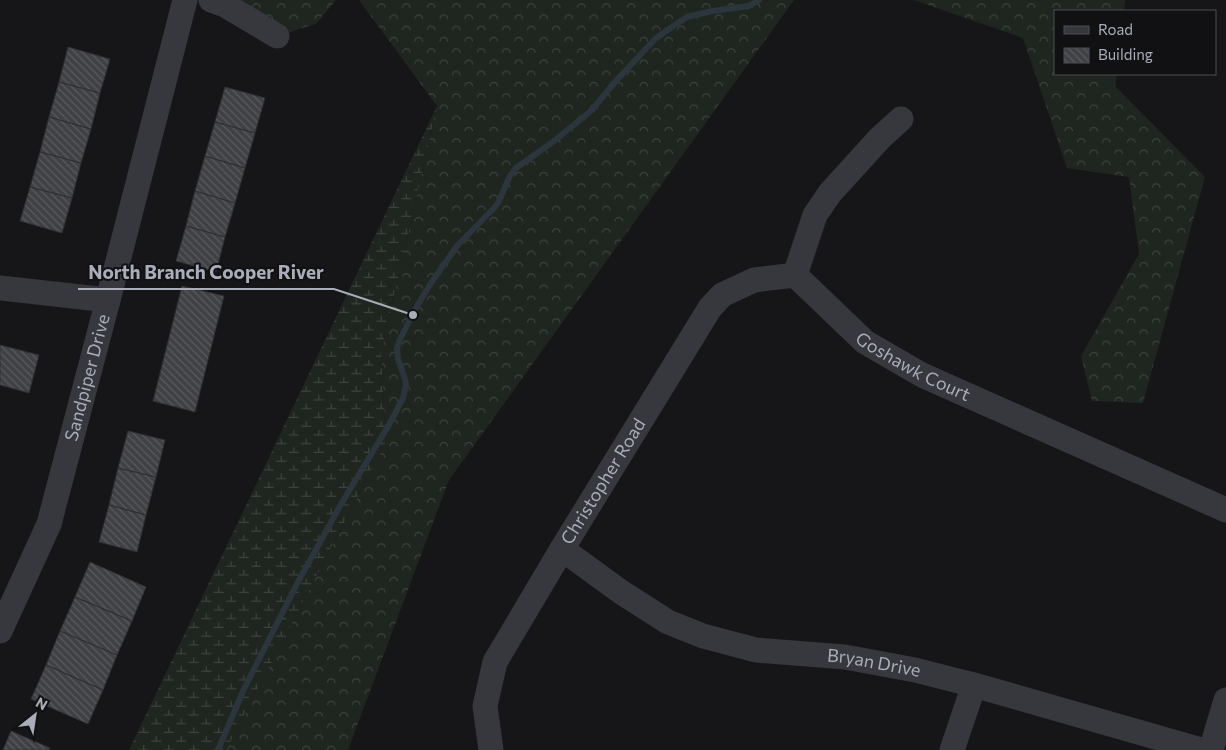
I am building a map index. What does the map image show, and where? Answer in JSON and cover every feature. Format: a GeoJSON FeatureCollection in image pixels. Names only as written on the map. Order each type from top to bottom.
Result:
{"type":"FeatureCollection","features":[{"type":"Feature","properties":{"kind":"street","name":"Sandpiper Drive"},"geometry":{"type":"LineString","coordinates":[[0,632],[7,598],[49,524],[185,0]]}},
{"type":"Feature","properties":{"kind":"street"},"geometry":{"type":"LineString","coordinates":[[211,0],[225,5],[276,36]]}},
{"type":"Feature","properties":{"kind":"street"},"geometry":{"type":"LineString","coordinates":[[796,275],[815,215],[830,193],[880,138],[901,120]]}},
{"type":"Feature","properties":{"kind":"street","name":"Goshawk Court"},"geometry":{"type":"LineString","coordinates":[[796,275],[865,342],[922,375],[1226,510]]}},
{"type":"Feature","properties":{"kind":"street","name":"Christopher Road"},"geometry":{"type":"LineString","coordinates":[[490,750],[486,706],[495,662],[710,308],[722,295],[754,280],[796,275]]}},
{"type":"Feature","properties":{"kind":"street"},"geometry":{"type":"LineString","coordinates":[[0,288],[108,300]]}},
{"type":"Feature","properties":{"kind":"street","name":"Bryan Drive"},"geometry":{"type":"LineString","coordinates":[[562,550],[621,592],[668,622],[703,636],[756,650],[845,657],[915,670],[1201,750]]}},
{"type":"Feature","properties":{"kind":"street"},"geometry":{"type":"LineString","coordinates":[[952,750],[974,685]]}},
{"type":"Feature","properties":{"kind":"street"},"geometry":{"type":"LineString","coordinates":[[1211,750],[1226,700]]}},
{"type":"Feature","properties":{"kind":"green space"},"geometry":{"type":"Polygon","coordinates":[[[211,0],[336,0],[316,24],[277,36],[211,0]]]}},
{"type":"Feature","properties":{"kind":"green space"},"geometry":{"type":"Polygon","coordinates":[[[359,0],[794,0],[449,480],[348,750],[226,750],[386,442],[381,352],[437,106],[359,0]]]}},
{"type":"Feature","properties":{"kind":"green space"},"geometry":{"type":"Polygon","coordinates":[[[914,0],[1125,0],[1124,10],[1054,10],[1054,75],[1117,75],[1115,86],[1205,177],[1143,403],[1092,401],[1081,356],[1139,254],[1129,177],[1067,168],[1023,38],[914,0]]]}},
{"type":"Feature","properties":{"kind":"green space"},"geometry":{"type":"Polygon","coordinates":[[[437,106],[381,352],[386,442],[226,750],[129,750],[437,106]]]}},
{"type":"Feature","properties":{"kind":"building"},"geometry":{"type":"Polygon","coordinates":[[[68,47],[110,59],[100,93],[59,82],[68,47]]]}},
{"type":"Feature","properties":{"kind":"building"},"geometry":{"type":"Polygon","coordinates":[[[59,82],[100,93],[91,129],[49,117],[59,82]]]}},
{"type":"Feature","properties":{"kind":"building"},"geometry":{"type":"Polygon","coordinates":[[[225,87],[265,98],[255,133],[215,122],[225,87]]]}},
{"type":"Feature","properties":{"kind":"building"},"geometry":{"type":"Polygon","coordinates":[[[49,117],[91,129],[81,163],[40,152],[49,117]]]}},
{"type":"Feature","properties":{"kind":"building"},"geometry":{"type":"Polygon","coordinates":[[[215,122],[255,133],[245,168],[205,156],[215,122]]]}},
{"type":"Feature","properties":{"kind":"building"},"geometry":{"type":"Polygon","coordinates":[[[40,152],[81,163],[72,198],[30,187],[40,152]]]}},
{"type":"Feature","properties":{"kind":"building"},"geometry":{"type":"Polygon","coordinates":[[[205,156],[245,168],[235,203],[195,191],[205,156]]]}},
{"type":"Feature","properties":{"kind":"building"},"geometry":{"type":"Polygon","coordinates":[[[30,187],[72,198],[62,233],[20,221],[30,187]]]}},
{"type":"Feature","properties":{"kind":"building"},"geometry":{"type":"Polygon","coordinates":[[[195,191],[235,203],[225,237],[186,226],[195,191]]]}},
{"type":"Feature","properties":{"kind":"building"},"geometry":{"type":"Polygon","coordinates":[[[186,226],[225,237],[216,272],[176,261],[186,226]]]}},
{"type":"Feature","properties":{"kind":"building"},"geometry":{"type":"Polygon","coordinates":[[[182,286],[224,296],[195,412],[153,401],[182,286]]]}},
{"type":"Feature","properties":{"kind":"building"},"geometry":{"type":"Polygon","coordinates":[[[0,345],[39,355],[29,393],[0,385],[0,345]]]}},
{"type":"Feature","properties":{"kind":"building"},"geometry":{"type":"Polygon","coordinates":[[[128,431],[165,440],[156,477],[118,468],[128,431]]]}},
{"type":"Feature","properties":{"kind":"building"},"geometry":{"type":"Polygon","coordinates":[[[118,468],[156,477],[146,515],[109,505],[118,468]]]}},
{"type":"Feature","properties":{"kind":"building"},"geometry":{"type":"Polygon","coordinates":[[[109,505],[146,515],[137,552],[99,542],[109,505]]]}},
{"type":"Feature","properties":{"kind":"building"},"geometry":{"type":"Polygon","coordinates":[[[90,562],[146,587],[132,621],[75,597],[90,562]]]}},
{"type":"Feature","properties":{"kind":"building"},"geometry":{"type":"Polygon","coordinates":[[[75,597],[132,621],[117,655],[60,631],[75,597]]]}},
{"type":"Feature","properties":{"kind":"building"},"geometry":{"type":"Polygon","coordinates":[[[60,631],[117,655],[103,690],[46,665],[60,631]]]}},
{"type":"Feature","properties":{"kind":"building"},"geometry":{"type":"Polygon","coordinates":[[[46,665],[103,690],[88,724],[31,699],[46,665]]]}},
{"type":"Feature","properties":{"kind":"building"},"geometry":{"type":"Polygon","coordinates":[[[11,731],[50,748],[49,750],[3,750],[11,731]]]}},
{"type":"Feature","properties":{"kind":"waterway"},"geometry":{"type":"LineString","coordinates":[[218,750],[244,689],[298,582],[403,398],[406,385],[398,359],[397,348],[400,339],[431,283],[457,246],[498,203],[510,176],[516,168],[554,141],[592,110],[655,39],[687,17],[712,11],[749,6],[759,0]]}},
{"type":"Feature","properties":{"kind":"place","name":"North Branch Cooper River"},"geometry":{"type":"Point","coordinates":[413,315]}}]}
